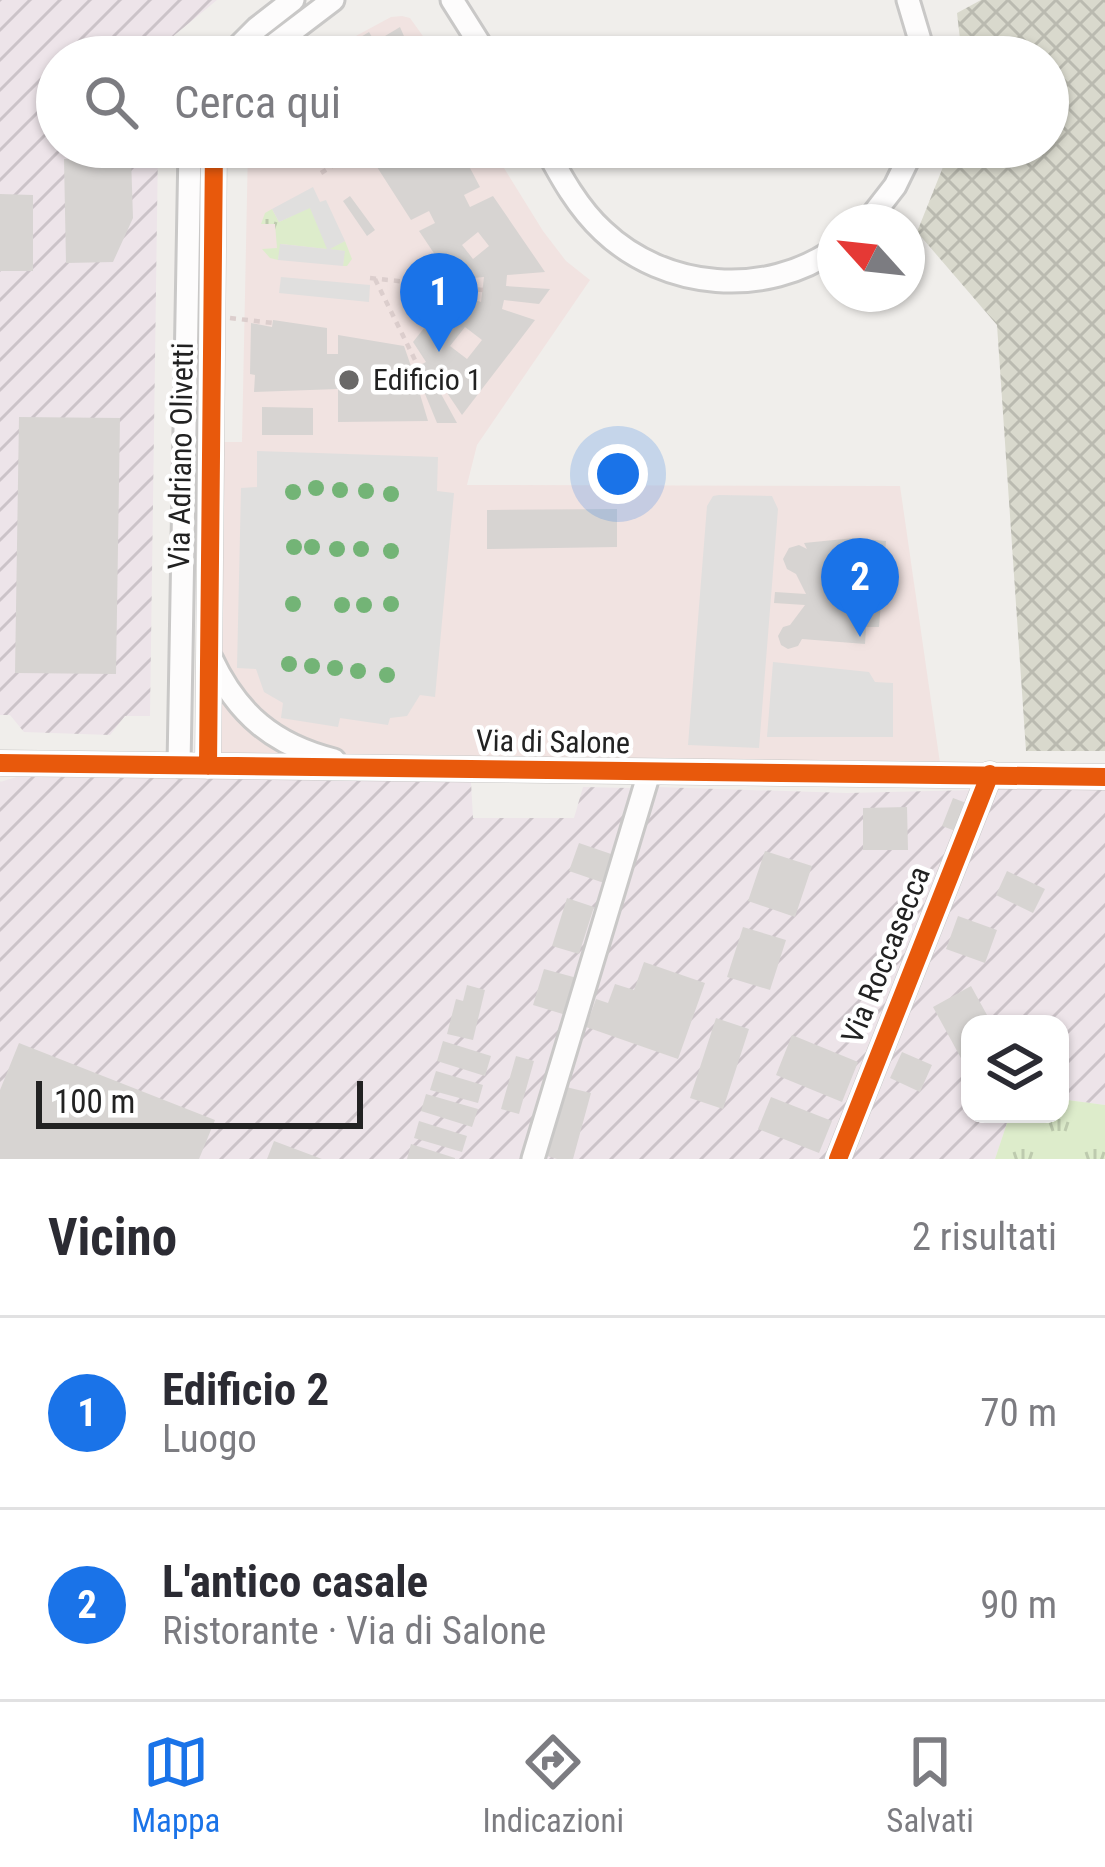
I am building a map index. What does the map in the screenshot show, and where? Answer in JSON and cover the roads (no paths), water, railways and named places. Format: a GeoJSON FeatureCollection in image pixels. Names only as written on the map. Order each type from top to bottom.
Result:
{"type":"FeatureCollection","features":[{"type":"Feature","properties":{"kind":"street"},"geometry":{"type":"LineString","coordinates":[[249,36],[293,0]]}},
{"type":"Feature","properties":{"kind":"street"},"geometry":{"type":"LineString","coordinates":[[286,36],[333,0]]}},
{"type":"Feature","properties":{"kind":"street"},"geometry":{"type":"LineString","coordinates":[[452,0],[475,36]]}},
{"type":"Feature","properties":{"kind":"street"},"geometry":{"type":"LineString","coordinates":[[908,0],[919,36]]}},
{"type":"Feature","properties":{"kind":"street","name":"Via Adriano Olivetti"},"geometry":{"type":"LineString","coordinates":[[179,766],[190,168]]}},
{"type":"Feature","properties":{"kind":"street","name":"Via Adriano Olivetti"},"geometry":{"type":"LineString","coordinates":[[208,766],[214,168]]}},
{"type":"Feature","properties":{"kind":"street"},"geometry":{"type":"LineString","coordinates":[[556,168],[604,233],[655,264],[682,274],[736,284],[784,274],[817,258]]}},
{"type":"Feature","properties":{"kind":"street"},"geometry":{"type":"LineString","coordinates":[[882,204],[904,168]]}},
{"type":"Feature","properties":{"kind":"street"},"geometry":{"type":"LineString","coordinates":[[208,652],[237,704],[276,739],[310,754],[381,770]]}},
{"type":"Feature","properties":{"kind":"street","name":"Via di Salone"},"geometry":{"type":"LineString","coordinates":[[0,763],[1105,777]]}},
{"type":"Feature","properties":{"kind":"street"},"geometry":{"type":"LineString","coordinates":[[533,1159],[650,773]]}},
{"type":"Feature","properties":{"kind":"street","name":"Via Roccasecca"},"geometry":{"type":"LineString","coordinates":[[838,1159],[990,774]]}},
{"type":"Feature","properties":{"kind":"place","name":"Edificio 2"},"geometry":{"type":"Point","coordinates":[439,352]}},
{"type":"Feature","properties":{"kind":"place","name":"Edificio 1"},"geometry":{"type":"Point","coordinates":[349,380]}},
{"type":"Feature","properties":{"kind":"place","name":"L'antico casale"},"geometry":{"type":"Point","coordinates":[860,637]}}]}
